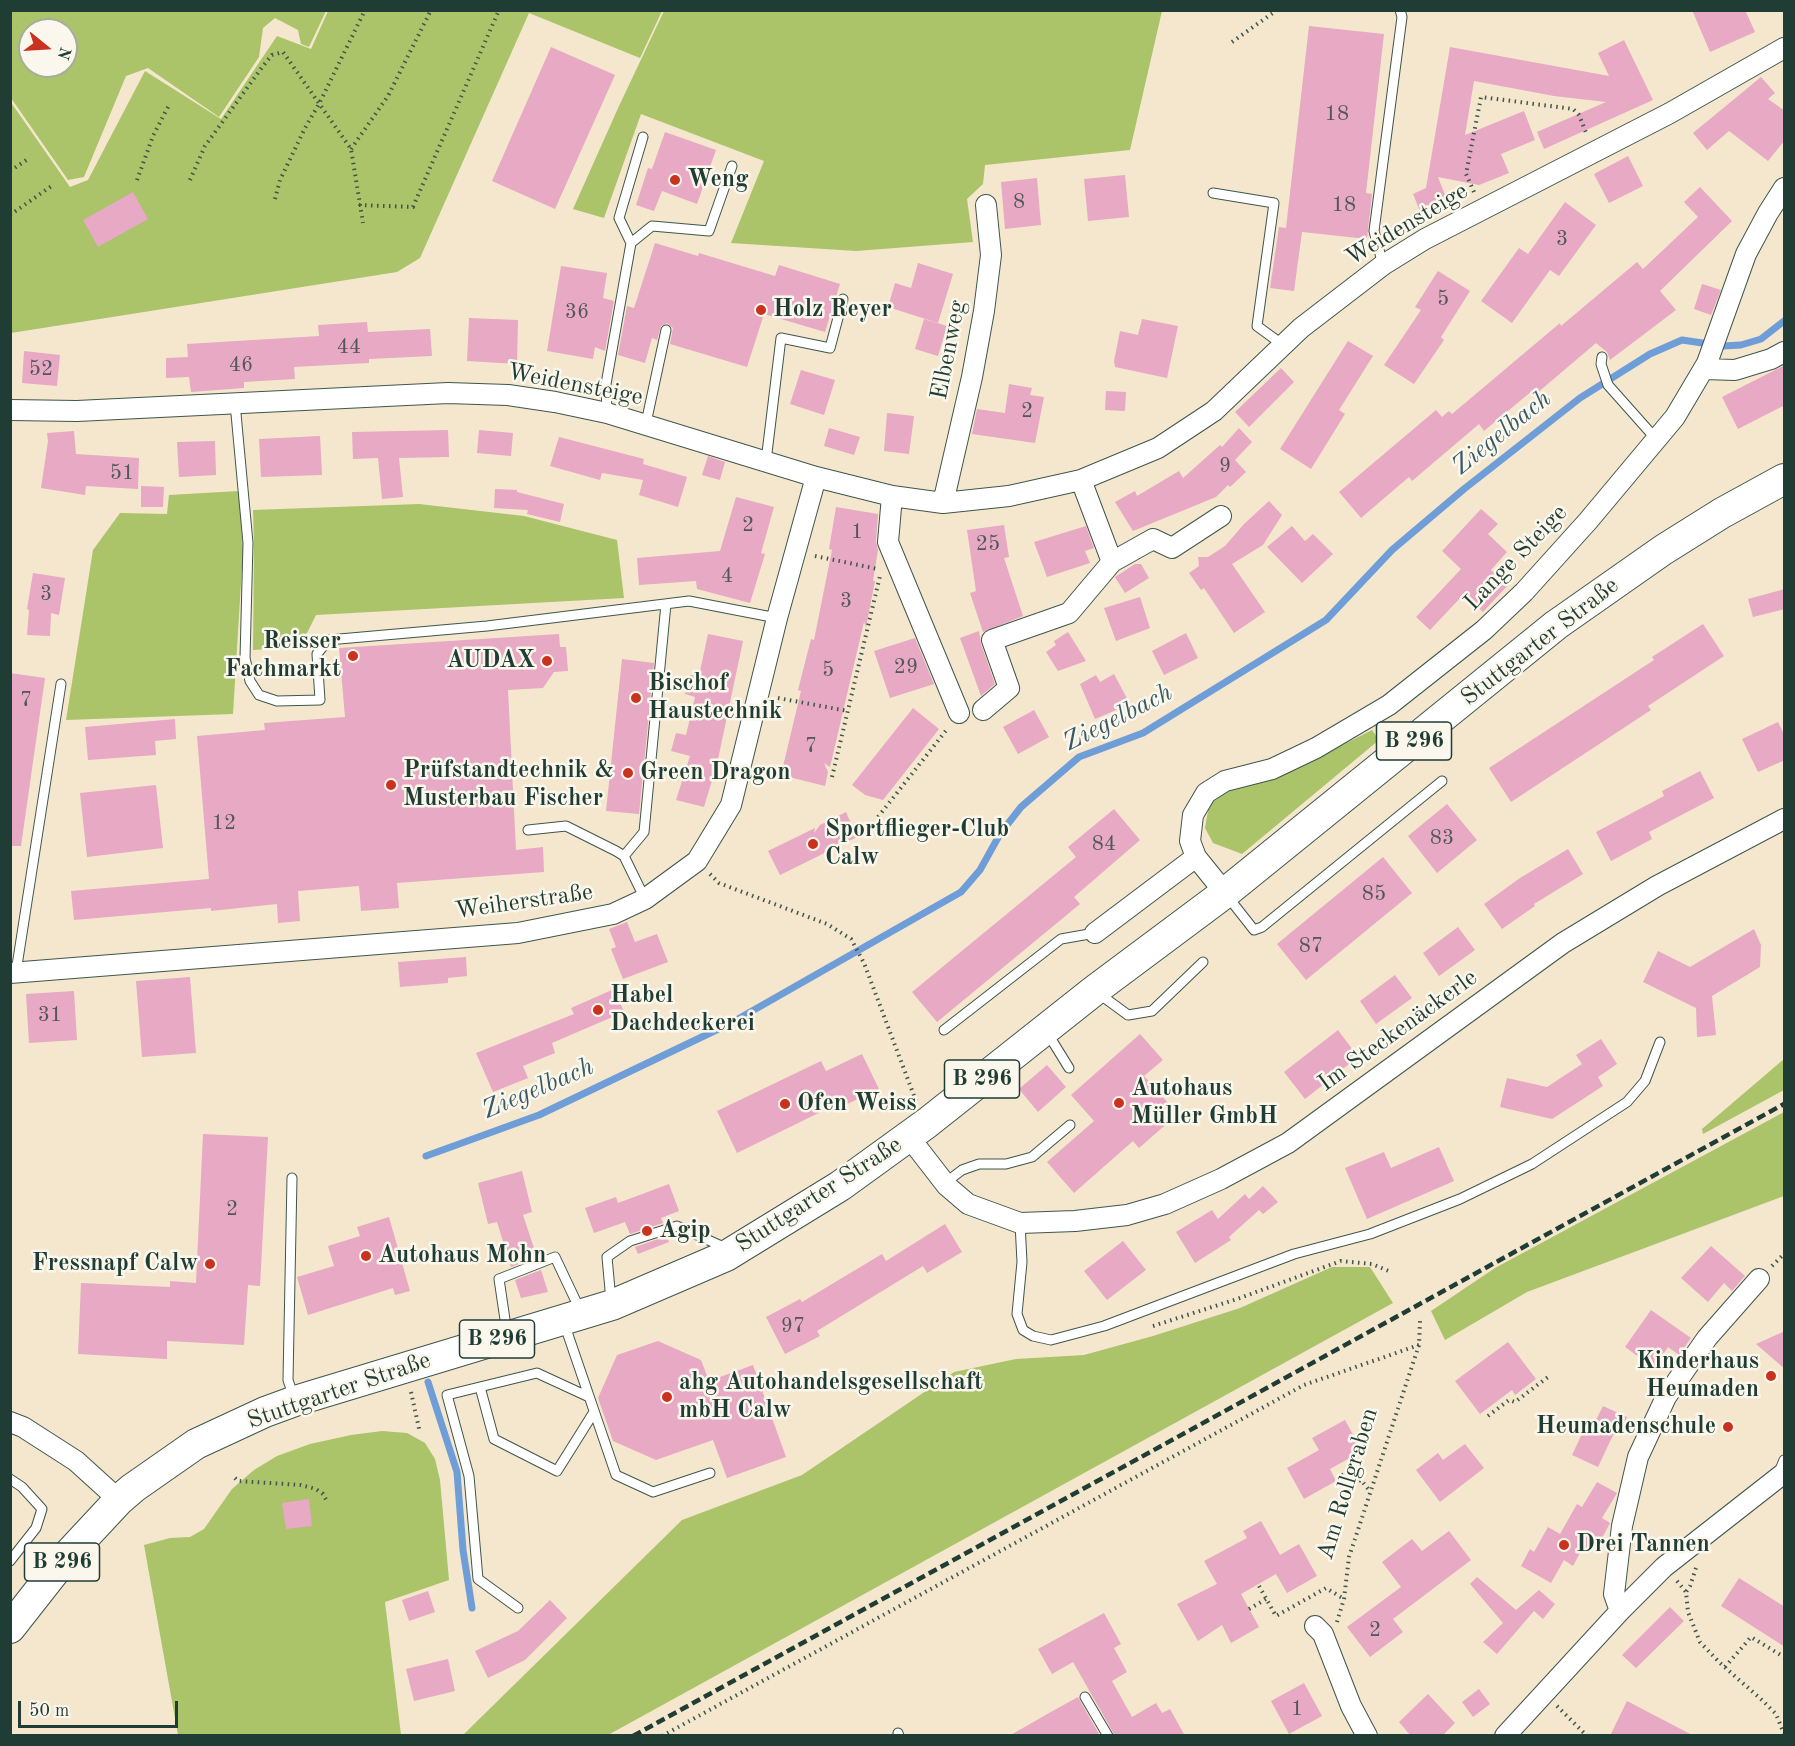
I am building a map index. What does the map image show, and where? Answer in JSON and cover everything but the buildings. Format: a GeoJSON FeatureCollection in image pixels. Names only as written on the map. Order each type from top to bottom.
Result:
{"type":"FeatureCollection","features":[{"type":"Feature","properties":{"kind":"main road","name":"Stuttgarter Straße"},"geometry":{"type":"LineString","coordinates":[[10,1628],[65,1558],[119,1500],[196,1444],[265,1412],[295,1401],[612,1305],[733,1251],[840,1186],[918,1130],[1095,990],[1225,893],[1556,625],[1663,550],[1722,513],[1785,479]]}},
{"type":"Feature","properties":{"kind":"street","name":"Weidensteige"},"geometry":{"type":"LineString","coordinates":[[10,410],[77,411],[448,393],[508,396],[555,402],[646,423],[816,477],[892,496],[943,503],[1010,496],[1081,480],[1158,448],[1215,411],[1301,328],[1383,265],[1425,239],[1670,113],[1785,48]]}},
{"type":"Feature","properties":{"kind":"street","name":"Lange Steige"},"geometry":{"type":"LineString","coordinates":[[1196,857],[1190,841],[1193,815],[1206,794],[1225,781],[1272,769],[1316,748],[1389,705],[1484,630],[1524,592],[1588,521],[1675,417],[1706,366],[1746,254],[1768,213],[1785,188]]}},
{"type":"Feature","properties":{"kind":"street","name":"Elbenweg"},"geometry":{"type":"LineString","coordinates":[[943,503],[972,377],[984,311],[991,255],[986,206]]}},
{"type":"Feature","properties":{"kind":"street"},"geometry":{"type":"LineString","coordinates":[[1706,366],[1735,370],[1772,359],[1785,352]]}},
{"type":"Feature","properties":{"kind":"street","name":"Weiherstraße"},"geometry":{"type":"LineString","coordinates":[[13,972],[518,933],[613,914],[645,899],[697,861],[731,805],[777,618],[816,477]]}},
{"type":"Feature","properties":{"kind":"street"},"geometry":{"type":"LineString","coordinates":[[1081,480],[1112,562]]}},
{"type":"Feature","properties":{"kind":"street"},"geometry":{"type":"LineString","coordinates":[[892,496],[888,542],[959,713]]}},
{"type":"Feature","properties":{"kind":"street"},"geometry":{"type":"LineString","coordinates":[[983,710],[1009,688],[992,640],[1069,613],[1112,562],[1153,539],[1172,548],[1221,516]]}},
{"type":"Feature","properties":{"kind":"street","name":"Im Steckenäckerle"},"geometry":{"type":"LineString","coordinates":[[918,1130],[945,1183],[969,1204],[1020,1223],[1075,1221],[1127,1215],[1165,1204],[1230,1174],[1288,1143],[1563,943],[1657,886],[1785,819]]}},
{"type":"Feature","properties":{"kind":"street"},"geometry":{"type":"LineString","coordinates":[[1095,933],[1196,857],[1225,893]]}},
{"type":"Feature","properties":{"kind":"street"},"geometry":{"type":"LineString","coordinates":[[1620,1611],[1614,1594],[1615,1582],[1622,1526],[1638,1457],[1666,1397],[1707,1338],[1759,1279]]}},
{"type":"Feature","properties":{"kind":"street"},"geometry":{"type":"LineString","coordinates":[[10,1422],[22,1427],[76,1461],[119,1500]]}},
{"type":"Feature","properties":{"kind":"street"},"geometry":{"type":"LineString","coordinates":[[1505,1736],[1620,1611],[1686,1548],[1782,1470]]}},
{"type":"Feature","properties":{"kind":"street"},"geometry":{"type":"LineString","coordinates":[[1319,1630],[1351,1706],[1367,1736]]}},
{"type":"Feature","properties":{"kind":"lane"},"geometry":{"type":"LineString","coordinates":[[1383,265],[1374,231],[1402,17],[1400,10]]}},
{"type":"Feature","properties":{"kind":"lane"},"geometry":{"type":"LineString","coordinates":[[607,413],[606,384],[631,243],[620,218],[643,137]]}},
{"type":"Feature","properties":{"kind":"lane"},"geometry":{"type":"LineString","coordinates":[[631,243],[652,226],[709,231],[732,166]]}},
{"type":"Feature","properties":{"kind":"lane"},"geometry":{"type":"LineString","coordinates":[[1214,194],[1274,203],[1257,326],[1283,345]]}},
{"type":"Feature","properties":{"kind":"lane"},"geometry":{"type":"LineString","coordinates":[[766,461],[781,338],[830,348],[843,299]]}},
{"type":"Feature","properties":{"kind":"lane"},"geometry":{"type":"LineString","coordinates":[[646,423],[666,330]]}},
{"type":"Feature","properties":{"kind":"lane"},"geometry":{"type":"LineString","coordinates":[[1602,357],[1601,364],[1608,385],[1656,439]]}},
{"type":"Feature","properties":{"kind":"lane"},"geometry":{"type":"LineString","coordinates":[[236,403],[248,543],[246,658],[250,681],[259,695],[277,701],[320,700],[317,654],[328,640],[487,626],[689,601],[777,618]]}},
{"type":"Feature","properties":{"kind":"lane"},"geometry":{"type":"LineString","coordinates":[[624,856],[644,832],[666,604]]}},
{"type":"Feature","properties":{"kind":"lane"},"geometry":{"type":"LineString","coordinates":[[13,972],[60,684]]}},
{"type":"Feature","properties":{"kind":"lane"},"geometry":{"type":"LineString","coordinates":[[1225,893],[1254,930],[1262,927],[1442,781]]}},
{"type":"Feature","properties":{"kind":"lane"},"geometry":{"type":"LineString","coordinates":[[528,830],[566,826],[624,856],[645,899]]}},
{"type":"Feature","properties":{"kind":"lane"},"geometry":{"type":"LineString","coordinates":[[944,1030],[1060,939],[1095,933]]}},
{"type":"Feature","properties":{"kind":"lane"},"geometry":{"type":"LineString","coordinates":[[1095,990],[1128,1015],[1152,1011],[1203,962]]}},
{"type":"Feature","properties":{"kind":"lane"},"geometry":{"type":"LineString","coordinates":[[1045,1029],[1069,1068]]}},
{"type":"Feature","properties":{"kind":"lane"},"geometry":{"type":"LineString","coordinates":[[1020,1223],[1022,1262],[1017,1314],[1023,1330],[1033,1336],[1051,1340],[1104,1326],[1294,1254],[1370,1234],[1460,1199],[1532,1164],[1627,1102],[1645,1081],[1660,1042]]}},
{"type":"Feature","properties":{"kind":"lane"},"geometry":{"type":"LineString","coordinates":[[945,1183],[962,1170],[979,1164],[1006,1164],[1032,1157],[1071,1125]]}},
{"type":"Feature","properties":{"kind":"lane"},"geometry":{"type":"LineString","coordinates":[[292,1178],[288,1380],[295,1401]]}},
{"type":"Feature","properties":{"kind":"lane"},"geometry":{"type":"LineString","coordinates":[[612,1305],[607,1257],[630,1241],[677,1226],[733,1251]]}},
{"type":"Feature","properties":{"kind":"lane"},"geometry":{"type":"LineString","coordinates":[[508,1336],[498,1279],[555,1257],[572,1317],[589,1397],[616,1475],[653,1492],[710,1473]]}},
{"type":"Feature","properties":{"kind":"lane"},"geometry":{"type":"LineString","coordinates":[[518,1608],[478,1579],[469,1476],[447,1395],[537,1373],[589,1397]]}},
{"type":"Feature","properties":{"kind":"lane"},"geometry":{"type":"LineString","coordinates":[[480,1387],[494,1439],[557,1471],[594,1412]]}},
{"type":"Feature","properties":{"kind":"lane"},"geometry":{"type":"LineString","coordinates":[[10,1479],[22,1487],[42,1509],[36,1528],[10,1561]]}},
{"type":"Feature","properties":{"kind":"lane"},"geometry":{"type":"LineString","coordinates":[[1085,1697],[1108,1736]]}},
{"type":"Feature","properties":{"kind":"path"},"geometry":{"type":"LineString","coordinates":[[275,199],[280,180],[364,10]]}},
{"type":"Feature","properties":{"kind":"path"},"geometry":{"type":"LineString","coordinates":[[351,149],[388,96],[430,10]]}},
{"type":"Feature","properties":{"kind":"path"},"geometry":{"type":"LineString","coordinates":[[359,205],[413,207],[499,10]]}},
{"type":"Feature","properties":{"kind":"path"},"geometry":{"type":"LineString","coordinates":[[1232,42],[1277,10]]}},
{"type":"Feature","properties":{"kind":"path"},"geometry":{"type":"LineString","coordinates":[[190,180],[205,146],[272,55],[283,52],[351,149],[363,223]]}},
{"type":"Feature","properties":{"kind":"path"},"geometry":{"type":"LineString","coordinates":[[1482,209],[1466,174],[1481,97],[1573,109],[1580,115],[1594,152]]}},
{"type":"Feature","properties":{"kind":"path"},"geometry":{"type":"LineString","coordinates":[[137,180],[153,136],[170,102]]}},
{"type":"Feature","properties":{"kind":"path"},"geometry":{"type":"LineString","coordinates":[[10,171],[28,159]]}},
{"type":"Feature","properties":{"kind":"path"},"geometry":{"type":"LineString","coordinates":[[10,214],[52,185]]}},
{"type":"Feature","properties":{"kind":"path"},"geometry":{"type":"LineString","coordinates":[[795,552],[882,569],[832,777]]}},
{"type":"Feature","properties":{"kind":"path"},"geometry":{"type":"LineString","coordinates":[[758,694],[848,711]]}},
{"type":"Feature","properties":{"kind":"path"},"geometry":{"type":"LineString","coordinates":[[878,817],[959,713]]}},
{"type":"Feature","properties":{"kind":"path"},"geometry":{"type":"LineString","coordinates":[[697,861],[719,884],[827,924],[851,939],[864,963],[914,1096],[918,1130]]}},
{"type":"Feature","properties":{"kind":"path","name":"Am Rollgraben"},"geometry":{"type":"LineString","coordinates":[[1319,1630],[1336,1624],[1344,1599],[1349,1557],[1419,1345],[1420,1321]]}},
{"type":"Feature","properties":{"kind":"path"},"geometry":{"type":"LineString","coordinates":[[662,1736],[1304,1385],[1419,1345]]}},
{"type":"Feature","properties":{"kind":"path"},"geometry":{"type":"LineString","coordinates":[[1488,1416],[1509,1401],[1515,1402],[1548,1377]]}},
{"type":"Feature","properties":{"kind":"path"},"geometry":{"type":"LineString","coordinates":[[409,1386],[420,1432]]}},
{"type":"Feature","properties":{"kind":"path"},"geometry":{"type":"LineString","coordinates":[[1341,1474],[1350,1485],[1361,1480],[1370,1491]]}},
{"type":"Feature","properties":{"kind":"path"},"geometry":{"type":"LineString","coordinates":[[235,1478],[238,1482],[301,1485],[316,1489],[323,1494],[328,1503]]}},
{"type":"Feature","properties":{"kind":"path"},"geometry":{"type":"LineString","coordinates":[[1686,1548],[1696,1569],[1686,1593],[1688,1612],[1700,1642],[1776,1714],[1785,1734]]}},
{"type":"Feature","properties":{"kind":"path"},"geometry":{"type":"LineString","coordinates":[[1679,1584],[1686,1593]]}},
{"type":"Feature","properties":{"kind":"path"},"geometry":{"type":"LineString","coordinates":[[1259,1586],[1276,1616],[1326,1588],[1344,1599]]}},
{"type":"Feature","properties":{"kind":"path"},"geometry":{"type":"LineString","coordinates":[[1249,1609],[1266,1599]]}},
{"type":"Feature","properties":{"kind":"path"},"geometry":{"type":"LineString","coordinates":[[1725,1667],[1751,1637],[1785,1658]]}},
{"type":"Feature","properties":{"kind":"path"},"geometry":{"type":"LineString","coordinates":[[1560,1709],[1587,1736]]}},
{"type":"Feature","properties":{"kind":"green space"},"geometry":{"type":"Polygon","coordinates":[[[11,10],[326,11],[309,47],[301,44],[298,30],[275,18],[263,28],[259,57],[219,117],[148,68],[126,76],[84,177],[68,180],[11,98],[11,10]]]}},
{"type":"Feature","properties":{"kind":"green space"},"geometry":{"type":"Polygon","coordinates":[[[664,10],[1162,11],[1130,150],[985,165],[983,184],[967,199],[973,242],[856,251],[731,243],[764,161],[641,114],[604,218],[573,209],[664,10]]]}},
{"type":"Feature","properties":{"kind":"green space"},"geometry":{"type":"Polygon","coordinates":[[[328,11],[662,11],[640,58],[529,13],[420,258],[397,272],[11,333],[10,101],[70,187],[88,180],[145,71],[221,119],[277,36],[311,49],[328,11]]]}},
{"type":"Feature","properties":{"kind":"green space"},"geometry":{"type":"Polygon","coordinates":[[[239,491],[243,550],[233,714],[66,720],[93,550],[120,513],[167,514],[169,495],[239,491]]]}},
{"type":"Feature","properties":{"kind":"green space"},"geometry":{"type":"Polygon","coordinates":[[[419,504],[524,516],[617,540],[624,598],[316,615],[300,647],[253,650],[253,510],[419,504]]]}},
{"type":"Feature","properties":{"kind":"green space"},"geometry":{"type":"Polygon","coordinates":[[[1372,730],[1379,740],[1242,854],[1213,843],[1205,828],[1209,805],[1224,793],[1299,767],[1372,730]]]}},
{"type":"Feature","properties":{"kind":"green space"},"geometry":{"type":"Polygon","coordinates":[[[1784,1059],[1784,1090],[1703,1134],[1702,1129],[1784,1059]]]}},
{"type":"Feature","properties":{"kind":"green space"},"geometry":{"type":"Polygon","coordinates":[[[1784,1112],[1784,1196],[1527,1292],[1445,1340],[1431,1311],[1495,1268],[1784,1112]]]}},
{"type":"Feature","properties":{"kind":"green space"},"geometry":{"type":"Polygon","coordinates":[[[1332,1267],[1370,1267],[1393,1303],[608,1735],[463,1735],[682,1520],[802,1475],[954,1372],[1016,1359],[1084,1355],[1153,1336],[1240,1308],[1332,1267]]]}},
{"type":"Feature","properties":{"kind":"green space"},"geometry":{"type":"Polygon","coordinates":[[[382,1431],[407,1433],[425,1443],[435,1459],[440,1480],[449,1580],[385,1602],[401,1735],[178,1735],[144,1545],[170,1538],[190,1537],[204,1529],[232,1489],[254,1470],[277,1456],[310,1444],[382,1431]]]}},
{"type":"Feature","properties":{"kind":"waterway","name":"Ziegelbach"},"geometry":{"type":"LineString","coordinates":[[426,1156],[539,1115],[731,1023],[961,892],[980,870],[1000,834],[1021,807],[1079,757],[1143,733],[1326,620],[1392,550],[1464,489],[1580,398],[1650,354],[1682,340],[1723,346],[1741,345],[1761,339],[1784,321]]}},
{"type":"Feature","properties":{"kind":"waterway"},"geometry":{"type":"LineString","coordinates":[[428,1382],[457,1472],[463,1550],[472,1608]]}},
{"type":"Feature","properties":{"kind":"railway"},"geometry":{"type":"LineString","coordinates":[[633,1736],[1784,1104]]}},
{"type":"Feature","properties":{"kind":"place","name":"Weng"},"geometry":{"type":"Point","coordinates":[675,180]}},
{"type":"Feature","properties":{"kind":"place","name":"Holz Reyer"},"geometry":{"type":"Point","coordinates":[761,310]}},
{"type":"Feature","properties":{"kind":"place","name":"Reisser Fachmarkt"},"geometry":{"type":"Point","coordinates":[353,656]}},
{"type":"Feature","properties":{"kind":"place","name":"AUDAX"},"geometry":{"type":"Point","coordinates":[547,661]}},
{"type":"Feature","properties":{"kind":"place","name":"Bischof Haustechnik"},"geometry":{"type":"Point","coordinates":[636,698]}},
{"type":"Feature","properties":{"kind":"place","name":"Green Dragon"},"geometry":{"type":"Point","coordinates":[628,773]}},
{"type":"Feature","properties":{"kind":"place","name":"Prüfstandtechnik & Musterbau Fischer"},"geometry":{"type":"Point","coordinates":[391,785]}},
{"type":"Feature","properties":{"kind":"place","name":"Sportflieger-Club Calw"},"geometry":{"type":"Point","coordinates":[813,844]}},
{"type":"Feature","properties":{"kind":"place","name":"Habel Dachdeckerei"},"geometry":{"type":"Point","coordinates":[598,1010]}},
{"type":"Feature","properties":{"kind":"place","name":"Autohaus Müller GmbH"},"geometry":{"type":"Point","coordinates":[1119,1103]}},
{"type":"Feature","properties":{"kind":"place","name":"Ofen Weiss"},"geometry":{"type":"Point","coordinates":[785,1104]}},
{"type":"Feature","properties":{"kind":"place","name":"Agip"},"geometry":{"type":"Point","coordinates":[647,1231]}},
{"type":"Feature","properties":{"kind":"place","name":"Autohaus Mohn"},"geometry":{"type":"Point","coordinates":[366,1256]}},
{"type":"Feature","properties":{"kind":"place","name":"Fressnapf Calw"},"geometry":{"type":"Point","coordinates":[210,1264]}},
{"type":"Feature","properties":{"kind":"place","name":"Kinderhaus Heumaden"},"geometry":{"type":"Point","coordinates":[1771,1376]}},
{"type":"Feature","properties":{"kind":"place","name":"ahg Autohandelsgesellschaft mbH Calw"},"geometry":{"type":"Point","coordinates":[667,1397]}},
{"type":"Feature","properties":{"kind":"place","name":"Heumadenschule"},"geometry":{"type":"Point","coordinates":[1728,1427]}},
{"type":"Feature","properties":{"kind":"place","name":"Drei Tannen"},"geometry":{"type":"Point","coordinates":[1564,1545]}}]}
